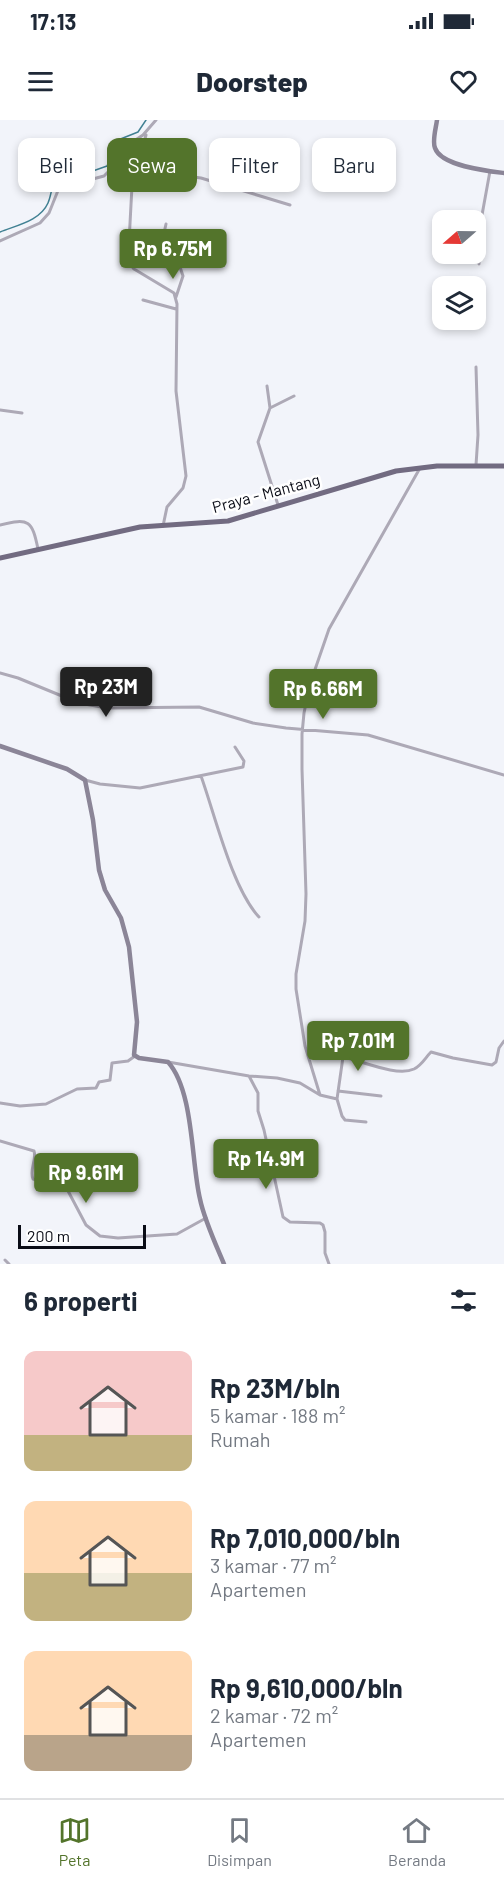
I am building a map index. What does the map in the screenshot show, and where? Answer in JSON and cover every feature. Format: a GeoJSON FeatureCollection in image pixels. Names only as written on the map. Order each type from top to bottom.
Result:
{"type":"FeatureCollection","features":[{"type":"Feature","properties":{"kind":"main road","name":"Praya - Mantang"},"geometry":{"type":"LineString","coordinates":[[0,558],[140,527],[228,521],[396,471],[421,467],[504,466]]}},
{"type":"Feature","properties":{"kind":"street"},"geometry":{"type":"LineString","coordinates":[[0,241],[40,223],[50,213],[59,188],[104,176],[110,170],[119,151],[146,132],[156,120]]}},
{"type":"Feature","properties":{"kind":"street"},"geometry":{"type":"LineString","coordinates":[[438,120],[434,144],[440,157],[449,162],[504,173]]}},
{"type":"Feature","properties":{"kind":"street"},"geometry":{"type":"LineString","coordinates":[[144,138],[146,132]]}},
{"type":"Feature","properties":{"kind":"street"},"geometry":{"type":"LineString","coordinates":[[483,210],[490,171]]}},
{"type":"Feature","properties":{"kind":"street"},"geometry":{"type":"LineString","coordinates":[[197,177],[290,205]]}},
{"type":"Feature","properties":{"kind":"street"},"geometry":{"type":"LineString","coordinates":[[132,192],[128,261],[134,269],[174,293],[176,297]]}},
{"type":"Feature","properties":{"kind":"street"},"geometry":{"type":"LineString","coordinates":[[163,526],[168,507],[183,488],[186,476],[176,391],[176,297],[183,276],[180,267],[166,248],[164,233],[166,224]]}},
{"type":"Feature","properties":{"kind":"street"},"geometry":{"type":"LineString","coordinates":[[143,300],[176,309]]}},
{"type":"Feature","properties":{"kind":"street"},"geometry":{"type":"LineString","coordinates":[[476,367],[478,435],[476,465]]}},
{"type":"Feature","properties":{"kind":"street"},"geometry":{"type":"LineString","coordinates":[[267,386],[270,408],[258,442],[278,505]]}},
{"type":"Feature","properties":{"kind":"street"},"geometry":{"type":"LineString","coordinates":[[270,408],[294,396]]}},
{"type":"Feature","properties":{"kind":"street"},"geometry":{"type":"LineString","coordinates":[[0,410],[22,413]]}},
{"type":"Feature","properties":{"kind":"street"},"geometry":{"type":"LineString","coordinates":[[320,1095],[305,1046],[296,989],[296,974],[305,921],[306,894],[302,729],[310,684],[329,629],[398,503],[421,467]]}},
{"type":"Feature","properties":{"kind":"street"},"geometry":{"type":"LineString","coordinates":[[0,525],[22,520],[29,523],[35,534],[38,550]]}},
{"type":"Feature","properties":{"kind":"street"},"geometry":{"type":"LineString","coordinates":[[0,673],[79,703],[116,708],[199,707],[253,723],[377,736],[504,775]]}},
{"type":"Feature","properties":{"kind":"street"},"geometry":{"type":"LineString","coordinates":[[0,746],[67,769],[85,780],[140,788],[243,767],[244,761],[235,747]]}},
{"type":"Feature","properties":{"kind":"street"},"geometry":{"type":"LineString","coordinates":[[201,776],[237,880],[245,898],[258,917]]}},
{"type":"Feature","properties":{"kind":"street"},"geometry":{"type":"LineString","coordinates":[[0,1103],[20,1106],[46,1104],[77,1089],[96,1088],[99,1082],[110,1080],[112,1063],[128,1062],[135,1056],[137,1013],[129,947],[121,918],[105,890],[99,870],[85,780]]}},
{"type":"Feature","properties":{"kind":"street"},"geometry":{"type":"LineString","coordinates":[[347,1040],[337,1099],[343,1119],[366,1122]]}},
{"type":"Feature","properties":{"kind":"street"},"geometry":{"type":"LineString","coordinates":[[343,1057],[399,1072],[421,1065],[431,1052],[492,1065],[495,1064],[499,1048],[504,1041]]}},
{"type":"Feature","properties":{"kind":"street"},"geometry":{"type":"LineString","coordinates":[[135,1056],[249,1076],[277,1078],[300,1083],[320,1095],[337,1099]]}},
{"type":"Feature","properties":{"kind":"street"},"geometry":{"type":"LineString","coordinates":[[168,1062],[174,1071],[185,1102],[195,1176],[206,1218],[224,1264]]}},
{"type":"Feature","properties":{"kind":"street"},"geometry":{"type":"LineString","coordinates":[[249,1076],[258,1093],[258,1111],[283,1217],[290,1222],[323,1225],[325,1253],[329,1264]]}},
{"type":"Feature","properties":{"kind":"street"},"geometry":{"type":"LineString","coordinates":[[338,1091],[381,1096]]}},
{"type":"Feature","properties":{"kind":"street"},"geometry":{"type":"LineString","coordinates":[[0,1141],[34,1151],[35,1158],[31,1174],[33,1179],[67,1189],[86,1225],[100,1236],[118,1238],[177,1234],[206,1218]]}},
{"type":"Feature","properties":{"kind":"street"},"geometry":{"type":"LineString","coordinates":[[5,1260],[9,1264]]}},
{"type":"Feature","properties":{"kind":"waterway"},"geometry":{"type":"LineString","coordinates":[[0,232],[27,222],[40,214],[48,203],[58,176],[90,172],[107,166],[118,140],[138,132],[146,120]]}}]}
